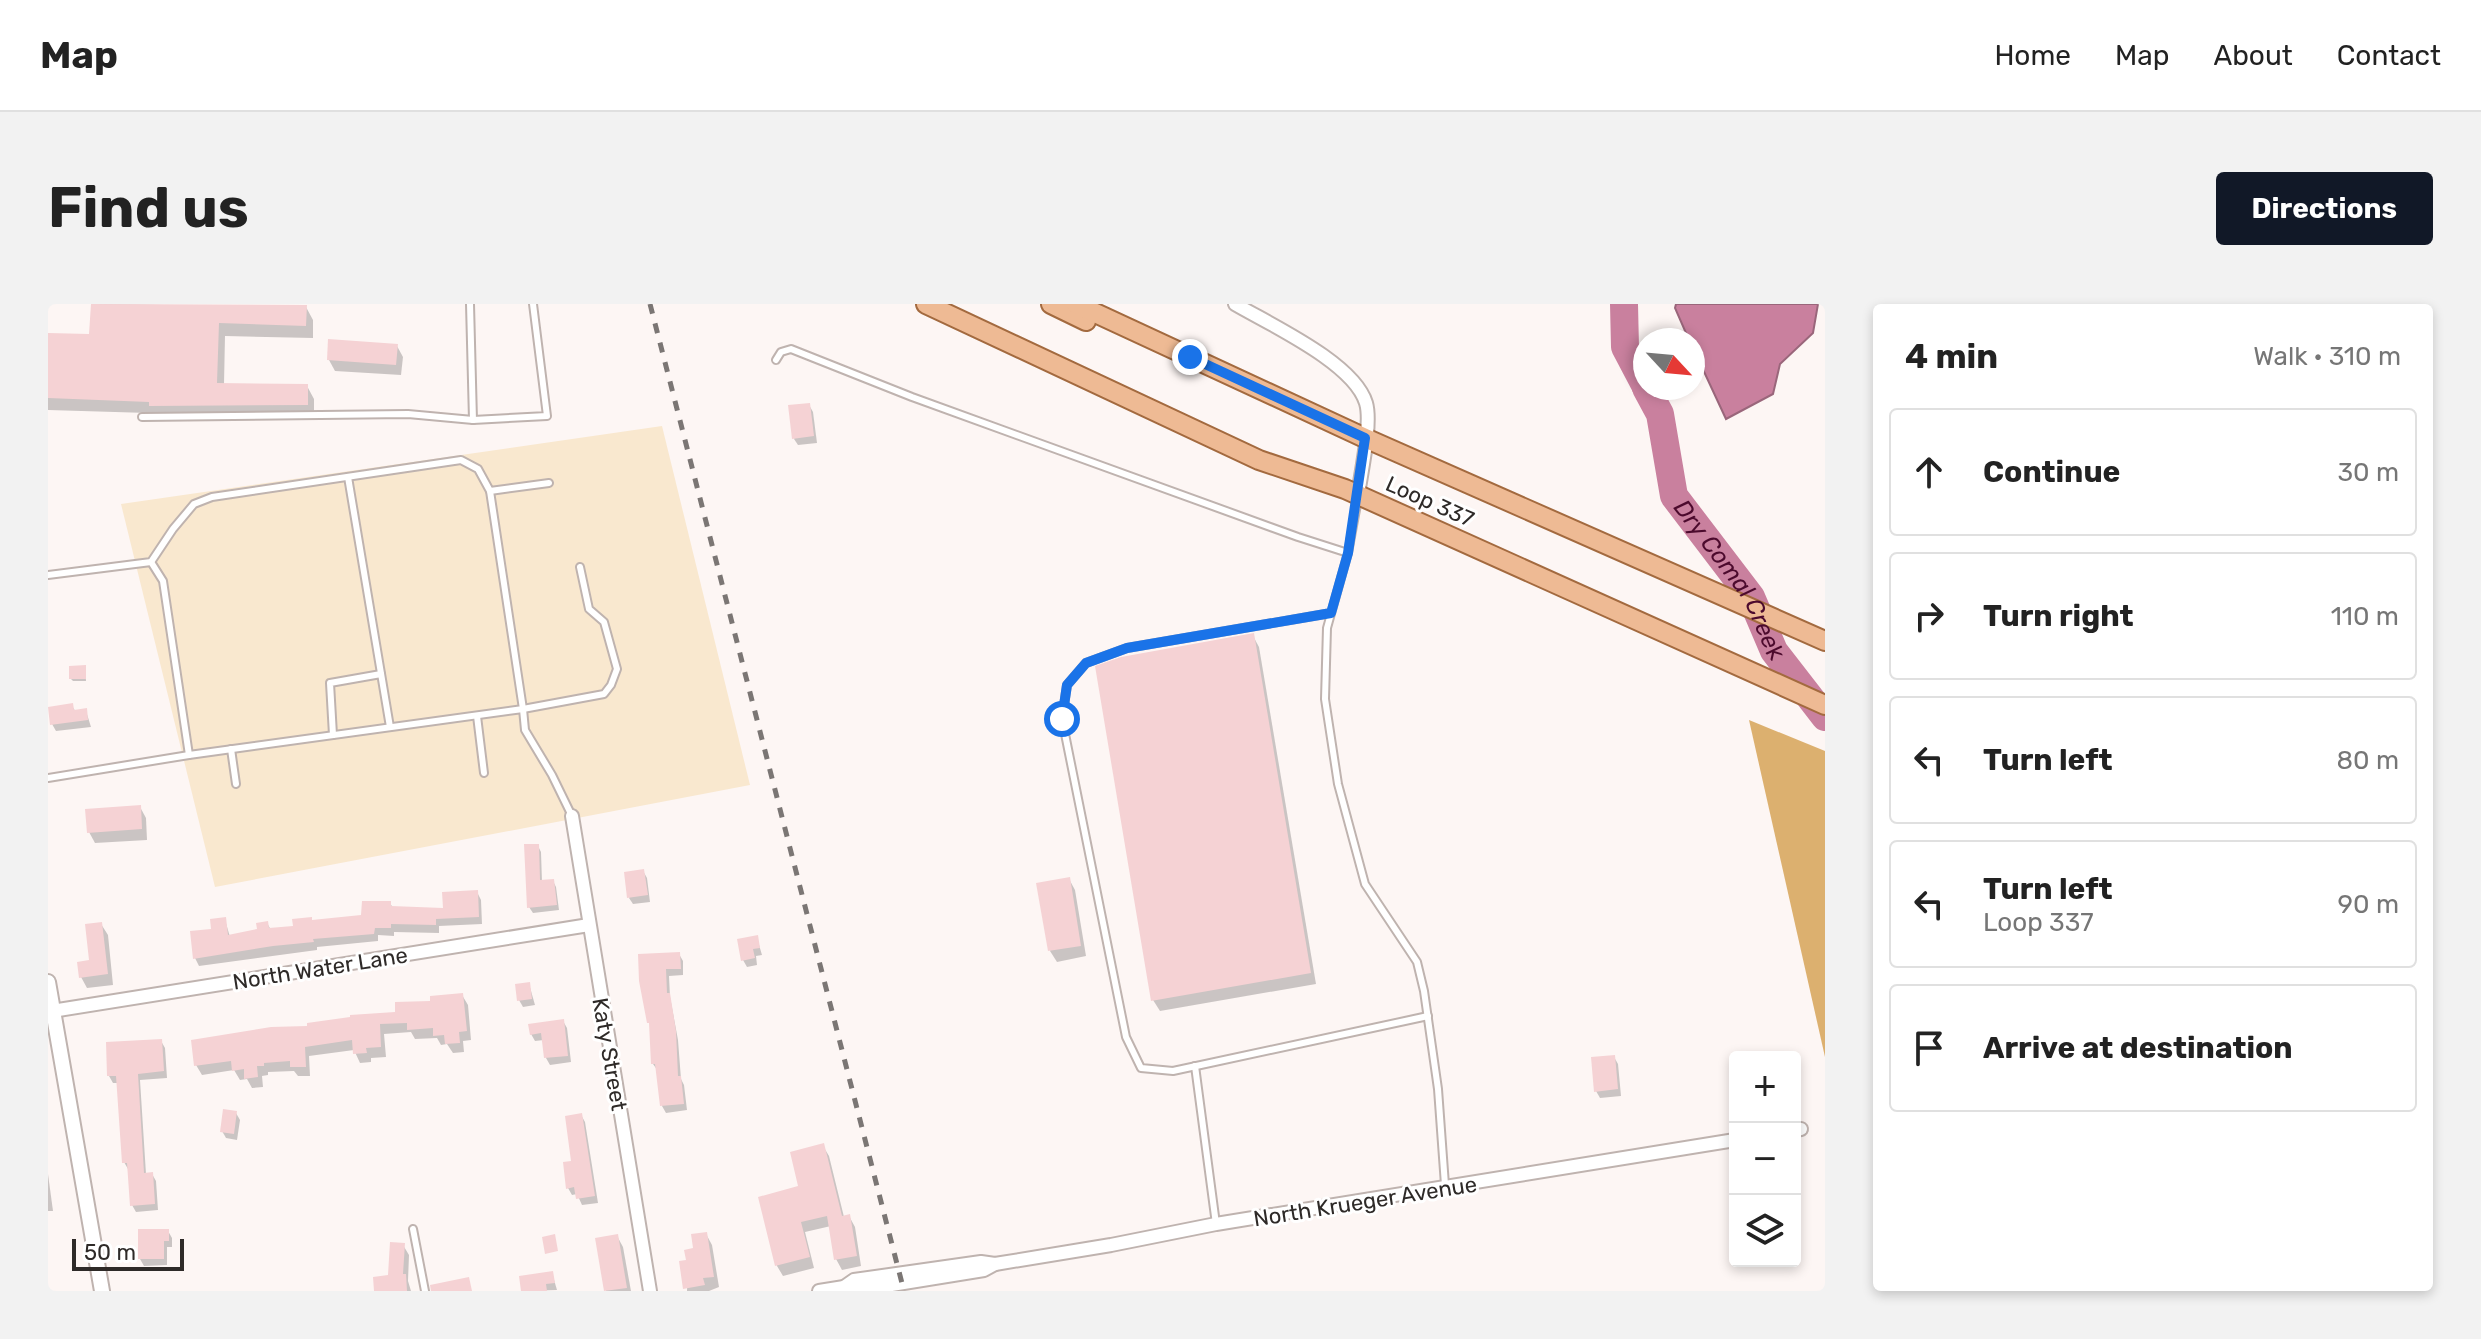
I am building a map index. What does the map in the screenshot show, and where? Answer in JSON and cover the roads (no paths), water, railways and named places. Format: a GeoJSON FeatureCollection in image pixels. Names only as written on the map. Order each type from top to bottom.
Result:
{"type":"FeatureCollection","features":[{"type":"Feature","properties":{"kind":"main road","name":"Loop 337"},"geometry":{"type":"LineString","coordinates":[[926,304],[1259,460],[1358,495],[1825,705]]}},
{"type":"Feature","properties":{"kind":"main road"},"geometry":{"type":"LineString","coordinates":[[955,304],[1094,373],[1162,416]]}},
{"type":"Feature","properties":{"kind":"main road"},"geometry":{"type":"LineString","coordinates":[[1051,304],[1111,333],[1190,357]]}},
{"type":"Feature","properties":{"kind":"main road","name":"Loop 337"},"geometry":{"type":"LineString","coordinates":[[1076,304],[1365,438],[1825,641]]}},
{"type":"Feature","properties":{"kind":"street"},"geometry":{"type":"LineString","coordinates":[[1235,304],[1330,360],[1355,380],[1367,404],[1358,495]]}},
{"type":"Feature","properties":{"kind":"street","name":"Katy Street"},"geometry":{"type":"LineString","coordinates":[[572,816],[650,1291]]}},
{"type":"Feature","properties":{"kind":"street","name":"North Water Lane"},"geometry":{"type":"LineString","coordinates":[[52,1011],[589,925]]}},
{"type":"Feature","properties":{"kind":"street"},"geometry":{"type":"LineString","coordinates":[[48,982],[102,1291]]}},
{"type":"Feature","properties":{"kind":"street","name":"North Krueger Avenue"},"geometry":{"type":"LineString","coordinates":[[819,1291],[844,1287],[854,1280],[981,1262],[995,1264],[1216,1224],[1729,1141]]}},
{"type":"Feature","properties":{"kind":"lane"},"geometry":{"type":"LineString","coordinates":[[470,304],[473,420]]}},
{"type":"Feature","properties":{"kind":"lane"},"geometry":{"type":"LineString","coordinates":[[142,417],[408,414],[473,420],[547,416],[533,304]]}},
{"type":"Feature","properties":{"kind":"lane"},"geometry":{"type":"LineString","coordinates":[[776,360],[781,352],[791,349],[912,397],[1348,553]]}},
{"type":"Feature","properties":{"kind":"lane"},"geometry":{"type":"LineString","coordinates":[[48,575],[151,562],[194,504],[212,497],[461,460],[478,469],[490,491],[525,730],[572,816]]}},
{"type":"Feature","properties":{"kind":"lane"},"geometry":{"type":"LineString","coordinates":[[348,477],[390,727]]}},
{"type":"Feature","properties":{"kind":"lane"},"geometry":{"type":"LineString","coordinates":[[490,491],[549,483]]}},
{"type":"Feature","properties":{"kind":"lane"},"geometry":{"type":"LineString","coordinates":[[1358,495],[1348,553],[1327,628],[1325,699],[1338,784],[1365,884],[1417,962],[1438,1089],[1445,1188]]}},
{"type":"Feature","properties":{"kind":"lane"},"geometry":{"type":"LineString","coordinates":[[151,562],[163,581],[189,755]]}},
{"type":"Feature","properties":{"kind":"lane"},"geometry":{"type":"LineString","coordinates":[[48,778],[189,755],[477,716],[604,694],[617,669],[604,622],[589,609],[580,567]]}},
{"type":"Feature","properties":{"kind":"lane"},"geometry":{"type":"LineString","coordinates":[[1331,613],[1127,648],[1086,663],[1067,685],[1062,719],[1126,1037],[1141,1068],[1173,1071],[1428,1016]]}},
{"type":"Feature","properties":{"kind":"lane"},"geometry":{"type":"LineString","coordinates":[[333,735],[330,683],[381,674]]}},
{"type":"Feature","properties":{"kind":"lane"},"geometry":{"type":"LineString","coordinates":[[477,716],[484,773]]}},
{"type":"Feature","properties":{"kind":"lane"},"geometry":{"type":"LineString","coordinates":[[231,749],[236,784]]}},
{"type":"Feature","properties":{"kind":"lane"},"geometry":{"type":"LineString","coordinates":[[1195,1066],[1216,1224]]}},
{"type":"Feature","properties":{"kind":"lane"},"geometry":{"type":"LineString","coordinates":[[413,1229],[425,1291]]}},
{"type":"Feature","properties":{"kind":"waterway","name":"Dry Comal Creek"},"geometry":{"type":"LineString","coordinates":[[1624,304],[1625,347],[1633,362]]}},
{"type":"Feature","properties":{"kind":"waterway","name":"Dry Comal Creek"},"geometry":{"type":"LineString","coordinates":[[1652,400],[1660,414],[1674,496],[1751,597],[1774,651],[1825,717]]}},
{"type":"Feature","properties":{"kind":"railway"},"geometry":{"type":"LineString","coordinates":[[650,304],[904,1291]]}}]}
